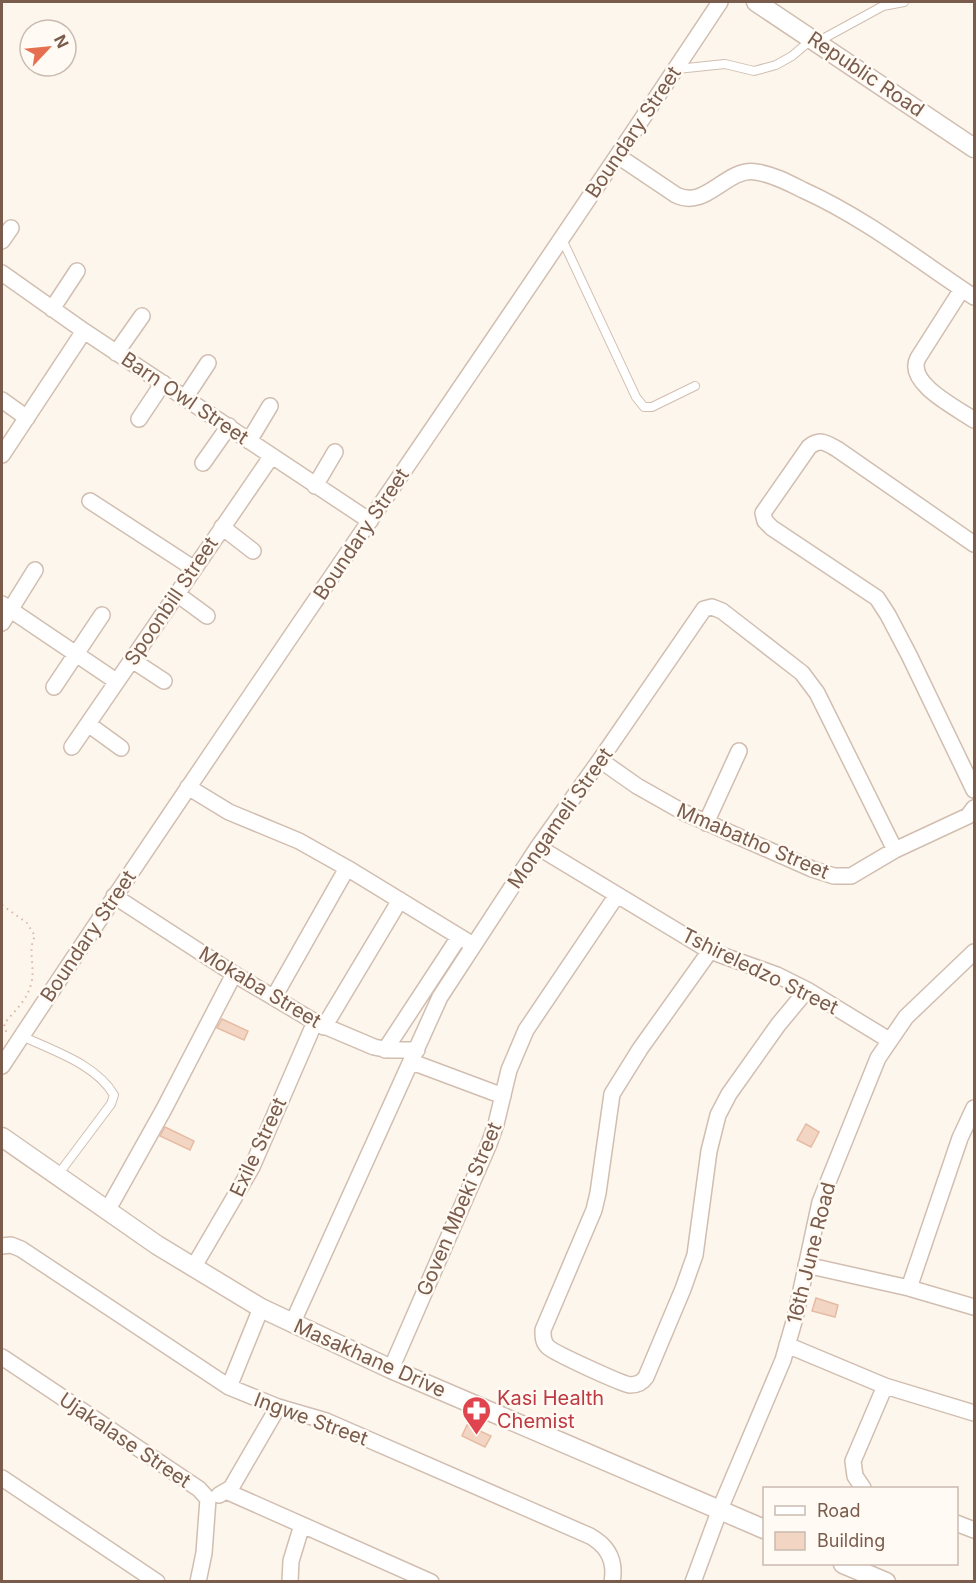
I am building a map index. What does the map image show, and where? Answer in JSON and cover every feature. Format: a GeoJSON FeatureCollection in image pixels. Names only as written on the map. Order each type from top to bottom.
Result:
{"type":"FeatureCollection","features":[{"type":"Feature","properties":{"kind":"street","name":"Boundary Street"},"geometry":{"type":"LineString","coordinates":[[2,1066],[114,896],[618,156],[720,2]]}},
{"type":"Feature","properties":{"kind":"street","name":"Republic Road"},"geometry":{"type":"LineString","coordinates":[[756,2],[975,148]]}},
{"type":"Feature","properties":{"kind":"street"},"geometry":{"type":"LineString","coordinates":[[618,156],[685,199],[701,196],[744,173],[758,172],[786,182],[863,221],[968,293],[918,358],[915,367],[925,385],[975,420]]}},
{"type":"Feature","properties":{"kind":"street"},"geometry":{"type":"LineString","coordinates":[[2,241],[11,228]]}},
{"type":"Feature","properties":{"kind":"street"},"geometry":{"type":"LineString","coordinates":[[52,309],[76,271]]}},
{"type":"Feature","properties":{"kind":"street","name":"Barn Owl Street"},"geometry":{"type":"LineString","coordinates":[[2,273],[116,353],[370,521]]}},
{"type":"Feature","properties":{"kind":"street"},"geometry":{"type":"LineString","coordinates":[[116,353],[142,316]]}},
{"type":"Feature","properties":{"kind":"street"},"geometry":{"type":"LineString","coordinates":[[2,455],[84,331]]}},
{"type":"Feature","properties":{"kind":"street"},"geometry":{"type":"LineString","coordinates":[[185,398],[208,363]]}},
{"type":"Feature","properties":{"kind":"street"},"geometry":{"type":"LineString","coordinates":[[139,419],[163,383]]}},
{"type":"Feature","properties":{"kind":"street"},"geometry":{"type":"LineString","coordinates":[[2,400],[27,418]]}},
{"type":"Feature","properties":{"kind":"street"},"geometry":{"type":"LineString","coordinates":[[249,441],[270,406]]}},
{"type":"Feature","properties":{"kind":"street"},"geometry":{"type":"LineString","coordinates":[[203,463],[229,426]]}},
{"type":"Feature","properties":{"kind":"street"},"geometry":{"type":"LineString","coordinates":[[975,544],[837,449],[823,442],[816,442],[809,447],[763,513],[765,521],[772,528],[877,598],[909,655],[975,789]]}},
{"type":"Feature","properties":{"kind":"street"},"geometry":{"type":"LineString","coordinates":[[315,486],[335,452]]}},
{"type":"Feature","properties":{"kind":"street","name":"Spoonbill Street"},"geometry":{"type":"LineString","coordinates":[[72,747],[271,456]]}},
{"type":"Feature","properties":{"kind":"street"},"geometry":{"type":"LineString","coordinates":[[90,501],[193,568]]}},
{"type":"Feature","properties":{"kind":"street"},"geometry":{"type":"LineString","coordinates":[[222,527],[253,551]]}},
{"type":"Feature","properties":{"kind":"street"},"geometry":{"type":"LineString","coordinates":[[35,570],[4,612],[76,654],[116,681]]}},
{"type":"Feature","properties":{"kind":"street"},"geometry":{"type":"LineString","coordinates":[[177,594],[207,616]]}},
{"type":"Feature","properties":{"kind":"street","name":"Mongameli Street"},"geometry":{"type":"LineString","coordinates":[[292,1324],[440,997],[538,847],[701,613],[708,607],[717,609],[802,673],[810,682],[895,850]]}},
{"type":"Feature","properties":{"kind":"street"},"geometry":{"type":"LineString","coordinates":[[54,687],[102,615]]}},
{"type":"Feature","properties":{"kind":"street"},"geometry":{"type":"LineString","coordinates":[[132,660],[164,681]]}},
{"type":"Feature","properties":{"kind":"street"},"geometry":{"type":"LineString","coordinates":[[88,724],[121,748]]}},
{"type":"Feature","properties":{"kind":"street"},"geometry":{"type":"LineString","coordinates":[[706,823],[739,751]]}},
{"type":"Feature","properties":{"kind":"street","name":"Mmabatho Street"},"geometry":{"type":"LineString","coordinates":[[600,760],[663,802],[706,823],[834,876],[851,876],[895,850],[968,816],[974,809]]}},
{"type":"Feature","properties":{"kind":"street"},"geometry":{"type":"LineString","coordinates":[[188,787],[230,812],[298,840],[473,945]]}},
{"type":"Feature","properties":{"kind":"street","name":"Tshireledzo Street"},"geometry":{"type":"LineString","coordinates":[[538,847],[710,951],[777,975],[807,990],[889,1040]]}},
{"type":"Feature","properties":{"kind":"street"},"geometry":{"type":"LineString","coordinates":[[274,997],[347,868]]}},
{"type":"Feature","properties":{"kind":"street","name":"Goven Mbeki Street"},"geometry":{"type":"LineString","coordinates":[[391,1369],[489,1144],[509,1070],[526,1030],[617,895]]}},
{"type":"Feature","properties":{"kind":"street","name":"Mokaba Street"},"geometry":{"type":"LineString","coordinates":[[114,896],[234,974],[320,1025],[385,1050],[414,1056],[503,1096]]}},
{"type":"Feature","properties":{"kind":"street","name":"Exile Street"},"geometry":{"type":"LineString","coordinates":[[193,1268],[248,1175],[320,1025],[399,900]]}},
{"type":"Feature","properties":{"kind":"street"},"geometry":{"type":"LineString","coordinates":[[385,1050],[459,937]]}},
{"type":"Feature","properties":{"kind":"street"},"geometry":{"type":"LineString","coordinates":[[710,951],[640,1049],[612,1094],[594,1210],[543,1330],[543,1340],[552,1350],[622,1384],[636,1385],[646,1377],[692,1265],[697,1245],[711,1142],[718,1115],[729,1094],[778,1025],[807,990]]}},
{"type":"Feature","properties":{"kind":"street","name":"16th June Road"},"geometry":{"type":"LineString","coordinates":[[693,1581],[720,1509],[775,1379],[787,1345],[820,1202],[878,1058],[906,1017],[975,952]]}},
{"type":"Feature","properties":{"kind":"street"},"geometry":{"type":"LineString","coordinates":[[107,1211],[164,1109],[234,974]]}},
{"type":"Feature","properties":{"kind":"street"},"geometry":{"type":"LineString","coordinates":[[909,1288],[960,1138],[975,1108]]}},
{"type":"Feature","properties":{"kind":"street","name":"Masakhane Drive"},"geometry":{"type":"LineString","coordinates":[[2,1137],[193,1268],[292,1324],[391,1369],[763,1528]]}},
{"type":"Feature","properties":{"kind":"street","name":"Ingwe Street"},"geometry":{"type":"LineString","coordinates":[[2,1246],[11,1245],[21,1249],[229,1387],[278,1407],[326,1421],[590,1536],[608,1550],[613,1566],[612,1581]]}},
{"type":"Feature","properties":{"kind":"street"},"geometry":{"type":"LineString","coordinates":[[807,1265],[909,1288],[975,1307]]}},
{"type":"Feature","properties":{"kind":"street"},"geometry":{"type":"LineString","coordinates":[[229,1387],[261,1308]]}},
{"type":"Feature","properties":{"kind":"street"},"geometry":{"type":"LineString","coordinates":[[787,1345],[885,1386],[975,1413]]}},
{"type":"Feature","properties":{"kind":"street","name":"Ujakalase Street"},"geometry":{"type":"LineString","coordinates":[[2,1357],[199,1489],[208,1499],[204,1553],[198,1581]]}},
{"type":"Feature","properties":{"kind":"street"},"geometry":{"type":"LineString","coordinates":[[862,1487],[855,1476],[853,1461],[885,1386]]}},
{"type":"Feature","properties":{"kind":"street"},"geometry":{"type":"LineString","coordinates":[[208,1499],[228,1492],[278,1407]]}},
{"type":"Feature","properties":{"kind":"street"},"geometry":{"type":"LineString","coordinates":[[2,1478],[157,1581]]}},
{"type":"Feature","properties":{"kind":"street"},"geometry":{"type":"LineString","coordinates":[[228,1492],[431,1581]]}},
{"type":"Feature","properties":{"kind":"street"},"geometry":{"type":"LineString","coordinates":[[958,1524],[975,1530]]}},
{"type":"Feature","properties":{"kind":"street"},"geometry":{"type":"LineString","coordinates":[[290,1581],[291,1562],[302,1525]]}},
{"type":"Feature","properties":{"kind":"street"},"geometry":{"type":"LineString","coordinates":[[848,1565],[886,1581]]}},
{"type":"Feature","properties":{"kind":"lane"},"geometry":{"type":"LineString","coordinates":[[675,69],[725,64],[754,70],[776,65],[815,40],[883,6],[904,2]]}},
{"type":"Feature","properties":{"kind":"lane"},"geometry":{"type":"LineString","coordinates":[[562,237],[636,397],[644,407],[652,407],[695,386]]}},
{"type":"Feature","properties":{"kind":"lane"},"geometry":{"type":"LineString","coordinates":[[19,1040],[87,1068],[103,1079],[114,1095],[111,1104],[57,1176]]}},
{"type":"Feature","properties":{"kind":"path"},"geometry":{"type":"LineString","coordinates":[[2,905],[27,923],[34,937],[32,983],[27,997],[10,1016],[3,1028],[6,1034],[19,1040]]}},
{"type":"Feature","properties":{"kind":"building"},"geometry":{"type":"Polygon","coordinates":[[[222,1019],[248,1031],[244,1040],[217,1028],[222,1019]]]}},
{"type":"Feature","properties":{"kind":"building"},"geometry":{"type":"Polygon","coordinates":[[[806,1124],[819,1132],[811,1147],[797,1140],[806,1124]]]}},
{"type":"Feature","properties":{"kind":"building"},"geometry":{"type":"Polygon","coordinates":[[[165,1127],[194,1141],[190,1150],[160,1136],[165,1127]]]}},
{"type":"Feature","properties":{"kind":"building"},"geometry":{"type":"Polygon","coordinates":[[[816,1298],[838,1305],[835,1317],[812,1311],[816,1298]]]}},
{"type":"Feature","properties":{"kind":"building","name":"Kasi Health Chemist"},"geometry":{"type":"Polygon","coordinates":[[[467,1425],[491,1436],[485,1447],[462,1436],[467,1425]]]}},
{"type":"Feature","properties":{"kind":"place","name":"Kasi Health Chemist"},"geometry":{"type":"Point","coordinates":[476,1436]}}]}
